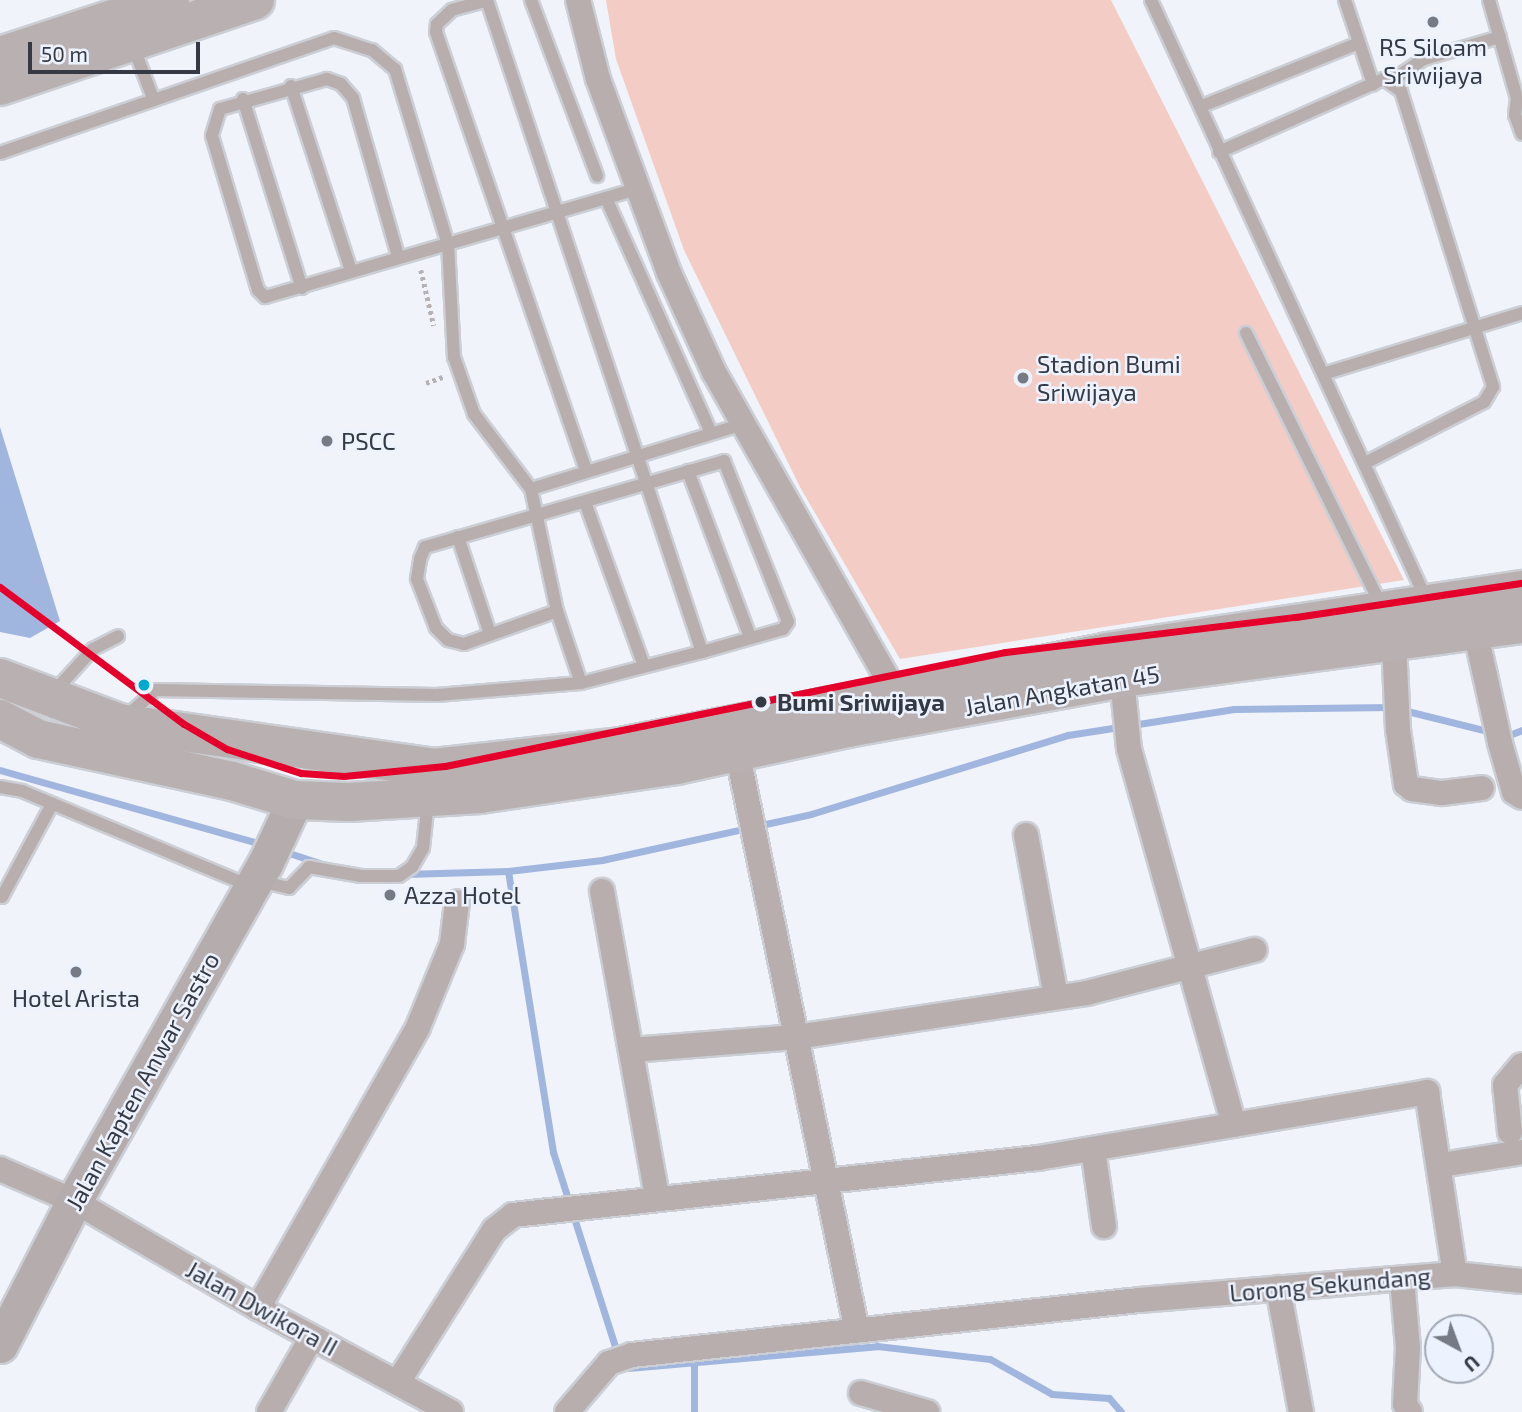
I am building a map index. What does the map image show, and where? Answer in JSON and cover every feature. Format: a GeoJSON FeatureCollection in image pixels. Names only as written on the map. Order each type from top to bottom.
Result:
{"type":"FeatureCollection","features":[{"type":"Feature","properties":{"kind":"main road"},"geometry":{"type":"LineString","coordinates":[[0,86],[127,28],[170,0]]}},
{"type":"Feature","properties":{"kind":"main road"},"geometry":{"type":"LineString","coordinates":[[0,56],[255,0]]}},
{"type":"Feature","properties":{"kind":"main road"},"geometry":{"type":"LineString","coordinates":[[14,693],[119,723],[434,768],[620,747],[895,692],[1229,632],[1388,625],[1420,586],[1522,590]]}},
{"type":"Feature","properties":{"kind":"main road","name":"Jalan Angkatan 45"},"geometry":{"type":"LineString","coordinates":[[14,693],[38,739],[232,781],[290,809],[480,794],[677,765],[737,751],[1122,678],[1198,667],[1388,625],[1475,630],[1522,624]]}},
{"type":"Feature","properties":{"kind":"main road"},"geometry":{"type":"LineString","coordinates":[[1198,667],[1229,632]]}},
{"type":"Feature","properties":{"kind":"street"},"geometry":{"type":"LineString","coordinates":[[578,0],[598,79],[636,190],[669,273],[743,424],[895,692]]}},
{"type":"Feature","properties":{"kind":"street"},"geometry":{"type":"LineString","coordinates":[[1388,625],[1398,704],[1401,771],[1412,789],[1442,793],[1482,788]]}},
{"type":"Feature","properties":{"kind":"street"},"geometry":{"type":"LineString","coordinates":[[1475,630],[1500,743],[1514,792],[1522,797]]}},
{"type":"Feature","properties":{"kind":"street"},"geometry":{"type":"LineString","coordinates":[[1122,678],[1129,749],[1193,967],[1234,1125]]}},
{"type":"Feature","properties":{"kind":"street"},"geometry":{"type":"LineString","coordinates":[[737,751],[857,1331]]}},
{"type":"Feature","properties":{"kind":"street","name":"Jalan Kapten Anwar Sastro"},"geometry":{"type":"LineString","coordinates":[[0,1345],[74,1201],[257,877],[290,809]]}},
{"type":"Feature","properties":{"kind":"street"},"geometry":{"type":"LineString","coordinates":[[1026,835],[1056,997]]}},
{"type":"Feature","properties":{"kind":"street"},"geometry":{"type":"LineString","coordinates":[[602,891],[657,1198]]}},
{"type":"Feature","properties":{"kind":"street"},"geometry":{"type":"LineString","coordinates":[[258,1308],[418,1027],[452,944],[457,902]]}},
{"type":"Feature","properties":{"kind":"street"},"geometry":{"type":"LineString","coordinates":[[631,1050],[796,1037],[1056,997],[1193,967],[1255,950]]}},
{"type":"Feature","properties":{"kind":"street"},"geometry":{"type":"LineString","coordinates":[[1441,1165],[1516,1142],[1505,1085],[1522,1065]]}},
{"type":"Feature","properties":{"kind":"street"},"geometry":{"type":"LineString","coordinates":[[398,1382],[494,1230],[513,1215],[657,1198],[826,1183],[1093,1149],[1427,1092],[1441,1165],[1455,1275]]}},
{"type":"Feature","properties":{"kind":"street"},"geometry":{"type":"LineString","coordinates":[[1093,1149],[1104,1226]]}},
{"type":"Feature","properties":{"kind":"street","name":"Jalan Dwikora II"},"geometry":{"type":"LineString","coordinates":[[0,1169],[74,1201],[258,1308],[451,1412]]}},
{"type":"Feature","properties":{"kind":"street","name":"Lorong Sekundang"},"geometry":{"type":"LineString","coordinates":[[567,1412],[620,1359],[1139,1300],[1455,1275],[1522,1281]]}},
{"type":"Feature","properties":{"kind":"street"},"geometry":{"type":"LineString","coordinates":[[1402,1279],[1408,1347],[1405,1404],[1410,1412]]}},
{"type":"Feature","properties":{"kind":"street"},"geometry":{"type":"LineString","coordinates":[[1278,1288],[1301,1412]]}},
{"type":"Feature","properties":{"kind":"street"},"geometry":{"type":"LineString","coordinates":[[269,1412],[312,1337]]}},
{"type":"Feature","properties":{"kind":"street"},"geometry":{"type":"LineString","coordinates":[[861,1393],[927,1412]]}},
{"type":"Feature","properties":{"kind":"lane"},"geometry":{"type":"LineString","coordinates":[[586,471],[499,228],[436,32],[442,16],[452,9],[486,0],[702,652]]}},
{"type":"Feature","properties":{"kind":"lane"},"geometry":{"type":"LineString","coordinates":[[531,0],[597,176]]}},
{"type":"Feature","properties":{"kind":"lane"},"geometry":{"type":"LineString","coordinates":[[1151,0],[1202,106],[1219,152],[1420,586]]}},
{"type":"Feature","properties":{"kind":"lane"},"geometry":{"type":"LineString","coordinates":[[1345,0],[1373,84]]}},
{"type":"Feature","properties":{"kind":"lane"},"geometry":{"type":"LineString","coordinates":[[1489,0],[1520,97],[1515,115],[1522,134]]}},
{"type":"Feature","properties":{"kind":"lane"},"geometry":{"type":"LineString","coordinates":[[127,28],[153,99]]}},
{"type":"Feature","properties":{"kind":"lane"},"geometry":{"type":"LineString","coordinates":[[1219,152],[1373,84],[1391,81],[1424,59],[1500,37]]}},
{"type":"Feature","properties":{"kind":"lane"},"geometry":{"type":"LineString","coordinates":[[0,153],[334,38],[372,50],[395,69],[447,244],[454,357],[474,414],[531,489],[534,517],[557,611],[581,683]]}},
{"type":"Feature","properties":{"kind":"lane"},"geometry":{"type":"LineString","coordinates":[[1202,106],[1359,43]]}},
{"type":"Feature","properties":{"kind":"lane"},"geometry":{"type":"LineString","coordinates":[[398,256],[353,98],[341,84],[327,79],[291,86],[243,99],[220,109],[212,136],[258,289],[270,298],[398,256],[636,190]]}},
{"type":"Feature","properties":{"kind":"lane"},"geometry":{"type":"LineString","coordinates":[[1365,463],[1490,395],[1493,387],[1401,91],[1391,81]]}},
{"type":"Feature","properties":{"kind":"lane"},"geometry":{"type":"LineString","coordinates":[[291,86],[351,271]]}},
{"type":"Feature","properties":{"kind":"lane"},"geometry":{"type":"LineString","coordinates":[[243,99],[302,288]]}},
{"type":"Feature","properties":{"kind":"lane"},"geometry":{"type":"LineString","coordinates":[[606,199],[711,433]]}},
{"type":"Feature","properties":{"kind":"lane"},"geometry":{"type":"LineString","coordinates":[[1323,374],[1475,325],[1522,313]]}},
{"type":"Feature","properties":{"kind":"lane"},"geometry":{"type":"LineString","coordinates":[[1246,332],[1388,625]]}},
{"type":"Feature","properties":{"kind":"lane"},"geometry":{"type":"LineString","coordinates":[[531,489],[743,424]]}},
{"type":"Feature","properties":{"kind":"lane"},"geometry":{"type":"LineString","coordinates":[[119,723],[156,690],[437,695],[581,683],[783,629],[788,618],[724,461],[425,547],[417,579],[436,628],[448,639],[464,643],[557,611]]}},
{"type":"Feature","properties":{"kind":"lane"},"geometry":{"type":"LineString","coordinates":[[688,471],[750,638]]}},
{"type":"Feature","properties":{"kind":"lane"},"geometry":{"type":"LineString","coordinates":[[585,502],[644,666]]}},
{"type":"Feature","properties":{"kind":"lane"},"geometry":{"type":"LineString","coordinates":[[458,537],[490,634]]}},
{"type":"Feature","properties":{"kind":"lane"},"geometry":{"type":"LineString","coordinates":[[14,693],[118,636]]}},
{"type":"Feature","properties":{"kind":"lane"},"geometry":{"type":"LineString","coordinates":[[0,787],[289,888],[303,868],[399,876],[411,867],[423,848],[428,797]]}},
{"type":"Feature","properties":{"kind":"lane"},"geometry":{"type":"LineString","coordinates":[[2,897],[52,804]]}},
{"type":"Feature","properties":{"kind":"path"},"geometry":{"type":"LineString","coordinates":[[416,252],[436,339]]}},
{"type":"Feature","properties":{"kind":"path"},"geometry":{"type":"LineString","coordinates":[[442,364],[445,376]]}},
{"type":"Feature","properties":{"kind":"shaded area","name":"Stadion Bumi Sriwijaya"},"geometry":{"type":"Polygon","coordinates":[[[606,0],[1111,0],[1404,580],[900,659],[800,487],[684,250],[616,59],[606,0]]]}},
{"type":"Feature","properties":{"kind":"water"},"geometry":{"type":"Polygon","coordinates":[[[0,427],[60,621],[30,638],[0,632],[0,427]]]}},
{"type":"Feature","properties":{"kind":"waterway"},"geometry":{"type":"LineString","coordinates":[[405,874],[508,871],[602,860],[811,814],[1068,735],[1234,709],[1392,707]]}},
{"type":"Feature","properties":{"kind":"waterway"},"geometry":{"type":"LineString","coordinates":[[1403,710],[1507,736],[1522,730]]}},
{"type":"Feature","properties":{"kind":"waterway"},"geometry":{"type":"LineString","coordinates":[[0,770],[265,845]]}},
{"type":"Feature","properties":{"kind":"waterway"},"geometry":{"type":"LineString","coordinates":[[283,851],[325,865]]}},
{"type":"Feature","properties":{"kind":"waterway"},"geometry":{"type":"LineString","coordinates":[[508,871],[553,1152],[618,1356]]}},
{"type":"Feature","properties":{"kind":"waterway"},"geometry":{"type":"LineString","coordinates":[[628,1368],[877,1346],[990,1359],[1052,1394],[1109,1398],[1121,1412]]}},
{"type":"Feature","properties":{"kind":"waterway"},"geometry":{"type":"LineString","coordinates":[[694,1362],[694,1412]]}},
{"type":"Feature","properties":{"kind":"transit line"},"geometry":{"type":"LineString","coordinates":[[0,587],[184,724],[227,749],[301,773],[344,776],[445,766],[1005,652],[1296,617],[1522,583]]}},
{"type":"Feature","properties":{"kind":"place","name":"RS Siloam Sriwijaya"},"geometry":{"type":"Point","coordinates":[1433,22]}},
{"type":"Feature","properties":{"kind":"place","name":"Stadion Bumi Sriwijaya"},"geometry":{"type":"Point","coordinates":[1023,378]}},
{"type":"Feature","properties":{"kind":"place","name":"PSCC"},"geometry":{"type":"Point","coordinates":[327,441]}},
{"type":"Feature","properties":{"kind":"place","name":"Bumi Sriwijaya"},"geometry":{"type":"Point","coordinates":[761,702]}},
{"type":"Feature","properties":{"kind":"place","name":"Azza Hotel"},"geometry":{"type":"Point","coordinates":[390,895]}},
{"type":"Feature","properties":{"kind":"place","name":"Hotel Arista"},"geometry":{"type":"Point","coordinates":[76,972]}}]}
